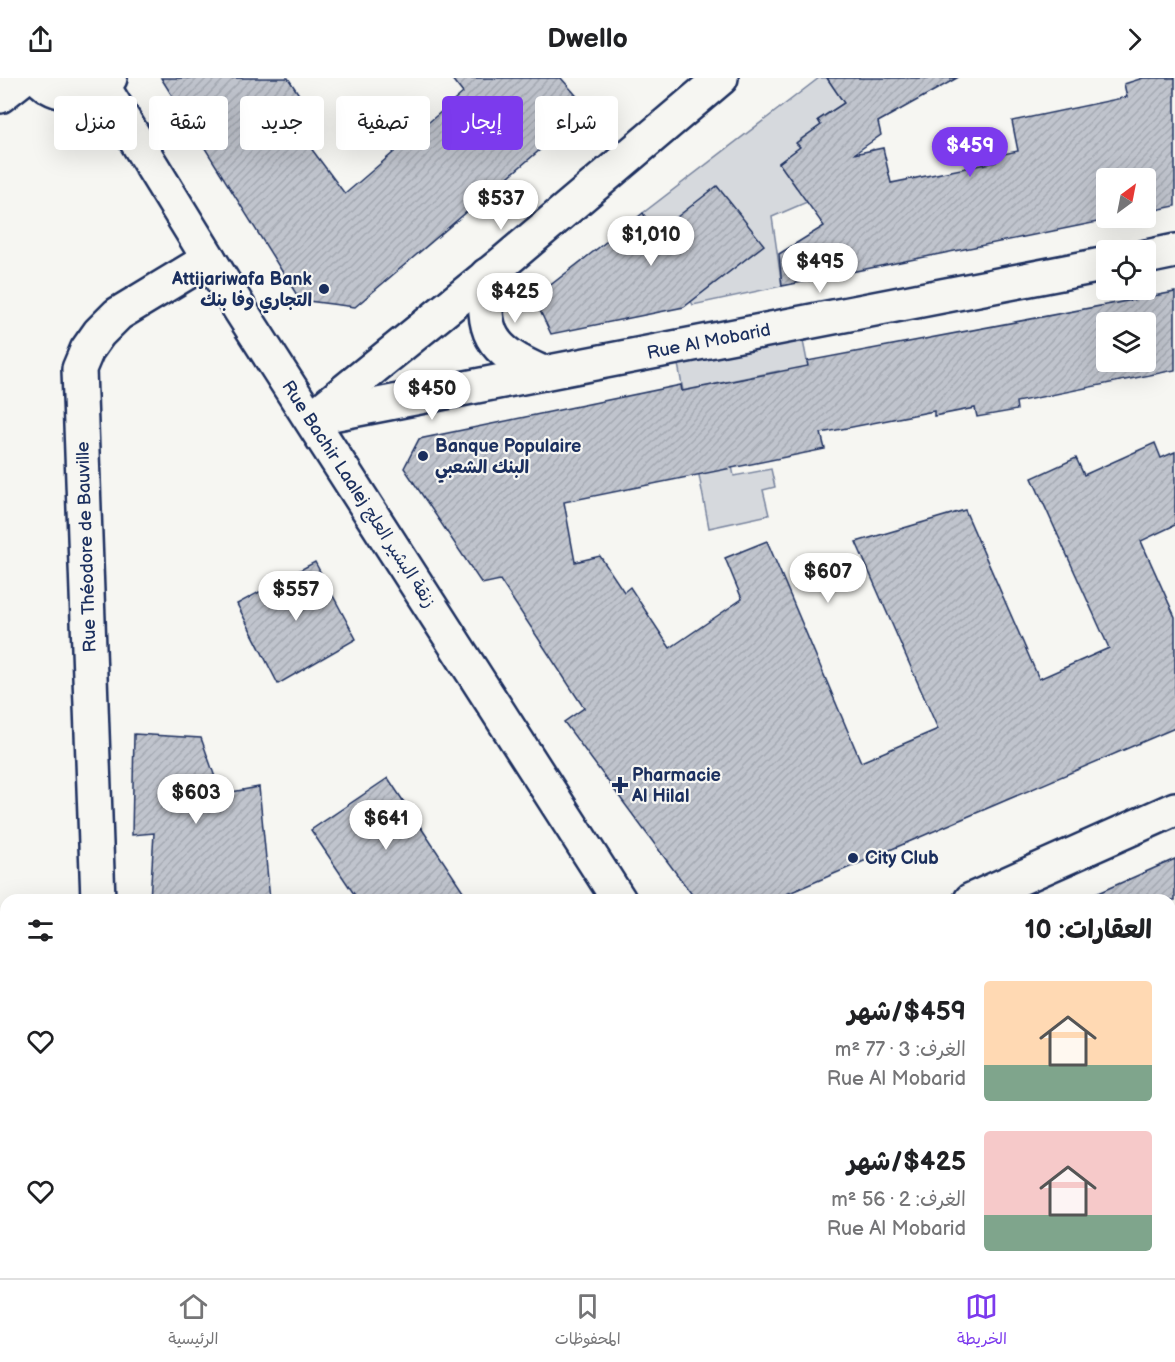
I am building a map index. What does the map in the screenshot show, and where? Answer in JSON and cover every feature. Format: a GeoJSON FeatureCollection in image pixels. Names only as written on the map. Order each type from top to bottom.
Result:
{"type":"FeatureCollection","features":[{"type":"Feature","properties":{"kind":"street"},"geometry":{"type":"LineString","coordinates":[[0,96],[23,78]]}},
{"type":"Feature","properties":{"kind":"street"},"geometry":{"type":"LineString","coordinates":[[39,78],[56,90],[72,93],[87,92],[106,82]]}},
{"type":"Feature","properties":{"kind":"street"},"geometry":{"type":"LineString","coordinates":[[311,418],[487,275],[721,78]]}},
{"type":"Feature","properties":{"kind":"street","name":"Rue Bachir Laalej زنقة البشير العلج"},"geometry":{"type":"LineString","coordinates":[[106,82],[209,259],[615,894]]}},
{"type":"Feature","properties":{"kind":"street"},"geometry":{"type":"LineString","coordinates":[[1156,255],[1175,251]]}},
{"type":"Feature","properties":{"kind":"street","name":"Rue Théodore de Bauville"},"geometry":{"type":"LineString","coordinates":[[98,894],[79,369],[87,350],[99,333],[118,314],[209,259]]}},
{"type":"Feature","properties":{"kind":"street","name":"Rue Al Mobarid"},"geometry":{"type":"LineString","coordinates":[[311,418],[1096,266]]}},
{"type":"Feature","properties":{"kind":"street"},"geometry":{"type":"LineString","coordinates":[[487,275],[484,311],[489,331],[501,350],[510,357],[543,373]]}},
{"type":"Feature","properties":{"kind":"street"},"geometry":{"type":"LineString","coordinates":[[984,894],[1175,809]]}},
{"type":"Feature","properties":{"kind":"green space"},"geometry":{"type":"Polygon","coordinates":[[[819,78],[827,78],[844,103],[818,120],[821,125],[797,142],[800,147],[779,163],[796,187],[851,163],[873,149],[886,168],[772,217],[782,286],[693,305],[643,213],[819,78]]]}},
{"type":"Feature","properties":{"kind":"green space"},"geometry":{"type":"Polygon","coordinates":[[[803,341],[819,421],[791,427],[779,371],[715,384],[734,476],[771,469],[775,487],[763,490],[769,515],[709,528],[678,364],[803,341]]]}},
{"type":"Feature","properties":{"kind":"building"},"geometry":{"type":"Polygon","coordinates":[[[161,78],[288,78],[300,96],[240,96],[240,150],[312,150],[345,194],[396,150],[430,150],[430,121],[442,111],[442,150],[523,150],[523,96],[459,96],[463,93],[451,78],[561,78],[577,96],[535,96],[535,150],[540,150],[355,307],[300,300],[206,150],[228,150],[228,96],[172,96],[161,78]]]}},
{"type":"Feature","properties":{"kind":"building"},"geometry":{"type":"Polygon","coordinates":[[[827,78],[957,78],[878,122],[881,135],[854,154],[883,148],[891,183],[996,162],[994,156],[1018,151],[1012,121],[1127,97],[1124,84],[1143,78],[1175,78],[1175,206],[1156,210],[1156,168],[1096,168],[1096,222],[782,286],[779,254],[824,226],[779,163],[800,147],[796,143],[821,125],[818,120],[844,103],[827,78]]]}},
{"type":"Feature","properties":{"kind":"building"},"geometry":{"type":"Polygon","coordinates":[[[717,186],[764,245],[684,307],[551,334],[534,298],[643,213],[655,234],[717,186]]]}},
{"type":"Feature","properties":{"kind":"building"},"geometry":{"type":"Polygon","coordinates":[[[1175,292],[1175,370],[1016,402],[1017,410],[977,417],[975,408],[934,416],[934,411],[821,433],[825,449],[564,502],[575,562],[600,556],[624,592],[630,587],[670,648],[742,599],[725,558],[767,541],[861,762],[938,729],[856,542],[965,510],[1039,679],[1109,648],[1032,478],[1076,458],[1084,475],[1155,443],[1161,458],[1175,452],[1175,525],[1141,541],[1175,617],[1175,728],[787,894],[692,894],[564,722],[584,708],[500,580],[482,584],[404,468],[419,439],[681,385],[682,391],[808,366],[807,361],[1132,300],[1156,300],[1156,296],[1175,292]]]}},
{"type":"Feature","properties":{"kind":"building"},"geometry":{"type":"Polygon","coordinates":[[[315,562],[356,639],[278,684],[237,604],[315,562]]]}},
{"type":"Feature","properties":{"kind":"building"},"geometry":{"type":"Polygon","coordinates":[[[134,734],[201,738],[221,794],[259,787],[269,894],[150,894],[154,833],[132,835],[134,734]]]}},
{"type":"Feature","properties":{"kind":"building"},"geometry":{"type":"Polygon","coordinates":[[[388,778],[465,894],[354,894],[311,830],[388,778]]]}},
{"type":"Feature","properties":{"kind":"building"},"geometry":{"type":"Polygon","coordinates":[[[1175,859],[1175,894],[1096,894],[1175,859]]]}},
{"type":"Feature","properties":{"kind":"place","name":"Attijariwafa Bank التجاري وفا بنك"},"geometry":{"type":"Point","coordinates":[324,289]}},
{"type":"Feature","properties":{"kind":"place","name":"Banque Populaire البنك الشعبي"},"geometry":{"type":"Point","coordinates":[423,456]}},
{"type":"Feature","properties":{"kind":"place","name":"Pharmacie Al Hilal"},"geometry":{"type":"Point","coordinates":[620,785]}},
{"type":"Feature","properties":{"kind":"place","name":"City Club"},"geometry":{"type":"Point","coordinates":[853,858]}}]}
